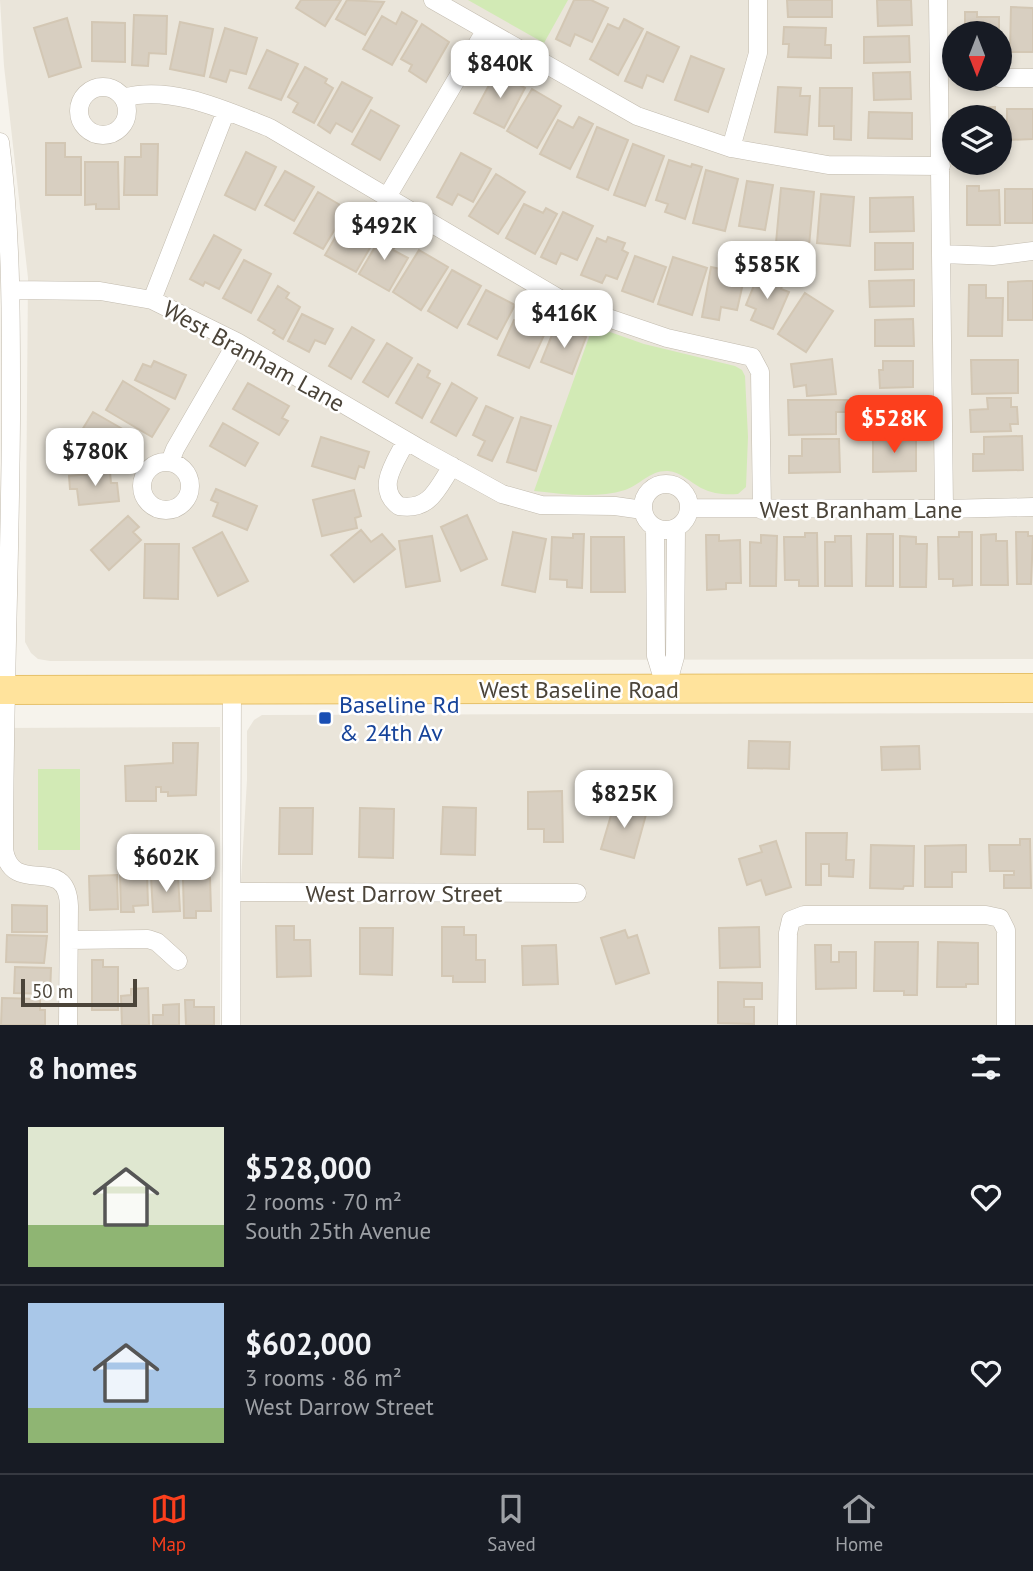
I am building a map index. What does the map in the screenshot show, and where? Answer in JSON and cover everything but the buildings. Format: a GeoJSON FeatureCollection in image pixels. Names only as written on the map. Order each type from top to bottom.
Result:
{"type":"FeatureCollection","features":[{"type":"Feature","properties":{"kind":"main road","name":"West Baseline Road"},"geometry":{"type":"LineString","coordinates":[[2,690],[1033,688]]}},
{"type":"Feature","properties":{"kind":"street"},"geometry":{"type":"LineString","coordinates":[[433,0],[637,116],[731,148],[828,165],[940,166]]}},
{"type":"Feature","properties":{"kind":"street"},"geometry":{"type":"LineString","coordinates":[[731,148],[758,53],[758,0]]}},
{"type":"Feature","properties":{"kind":"street"},"geometry":{"type":"LineString","coordinates":[[938,0],[942,39]]}},
{"type":"Feature","properties":{"kind":"street"},"geometry":{"type":"LineString","coordinates":[[387,197],[485,31]]}},
{"type":"Feature","properties":{"kind":"street"},"geometry":{"type":"LineString","coordinates":[[1012,78],[1033,78]]}},
{"type":"Feature","properties":{"kind":"street"},"geometry":{"type":"LineString","coordinates":[[944,509],[940,166],[945,91]]}},
{"type":"Feature","properties":{"kind":"street"},"geometry":{"type":"LineString","coordinates":[[123,98],[155,94],[180,98],[226,111],[270,128],[570,305],[667,338],[752,357],[760,372],[762,510]]}},
{"type":"Feature","properties":{"kind":"street"},"geometry":{"type":"LineString","coordinates":[[152,300],[226,111]]}},
{"type":"Feature","properties":{"kind":"street"},"geometry":{"type":"LineString","coordinates":[[0,142],[10,235],[12,290],[10,534],[2,690],[5,856],[17,871],[29,875],[56,877],[62,881],[69,896],[68,1025]]}},
{"type":"Feature","properties":{"kind":"street"},"geometry":{"type":"LineString","coordinates":[[942,254],[993,256],[1033,251]]}},
{"type":"Feature","properties":{"kind":"street","name":"West Branham Lane"},"geometry":{"type":"LineString","coordinates":[[12,290],[100,291],[152,300],[237,342],[502,494],[541,505],[615,506],[643,510]]}},
{"type":"Feature","properties":{"kind":"street"},"geometry":{"type":"LineString","coordinates":[[170,462],[174,449],[237,342]]}},
{"type":"Feature","properties":{"kind":"street"},"geometry":{"type":"LineString","coordinates":[[406,441],[386,483],[387,493],[399,506],[417,508],[426,503],[452,466]]}},
{"type":"Feature","properties":{"kind":"street"},"geometry":{"type":"LineString","coordinates":[[665,483],[680,488],[689,508],[685,520],[676,528],[665,530],[649,523],[643,510],[646,494],[657,485],[665,483]]}},
{"type":"Feature","properties":{"kind":"street","name":"West Branham Lane"},"geometry":{"type":"LineString","coordinates":[[689,508],[762,510],[1033,507]]}},
{"type":"Feature","properties":{"kind":"street"},"geometry":{"type":"LineString","coordinates":[[655,527],[656,656],[666,689]]}},
{"type":"Feature","properties":{"kind":"street"},"geometry":{"type":"LineString","coordinates":[[666,689],[675,657],[676,528]]}},
{"type":"Feature","properties":{"kind":"street"},"geometry":{"type":"LineString","coordinates":[[231,1025],[232,688]]}},
{"type":"Feature","properties":{"kind":"street","name":"West Darrow Street"},"geometry":{"type":"LineString","coordinates":[[232,892],[576,893]]}},
{"type":"Feature","properties":{"kind":"street"},"geometry":{"type":"LineString","coordinates":[[787,1025],[788,933],[791,920],[804,915],[986,915],[1000,918],[1006,930],[1006,1025]]}},
{"type":"Feature","properties":{"kind":"street"},"geometry":{"type":"LineString","coordinates":[[69,940],[148,939],[157,942],[178,961]]}},
{"type":"Feature","properties":{"kind":"shaded area"},"geometry":{"type":"Polygon","coordinates":[[[0,0],[1033,0],[1033,659],[38,659],[25,642],[28,278],[4,66],[0,0]]]}},
{"type":"Feature","properties":{"kind":"shaded area"},"geometry":{"type":"Polygon","coordinates":[[[1033,713],[1033,1025],[241,1025],[241,880],[247,731],[254,720],[262,715],[1033,713]]]}},
{"type":"Feature","properties":{"kind":"shaded area"},"geometry":{"type":"Polygon","coordinates":[[[220,727],[220,1025],[0,1025],[0,728],[220,727]]]}},
{"type":"Feature","properties":{"kind":"green space"},"geometry":{"type":"Polygon","coordinates":[[[468,0],[568,0],[544,43],[468,0]]]}},
{"type":"Feature","properties":{"kind":"green space"},"geometry":{"type":"Polygon","coordinates":[[[593,326],[644,344],[742,370],[745,376],[748,437],[746,487],[738,494],[715,493],[677,473],[662,471],[630,488],[614,493],[580,495],[534,491],[593,326]]]}},
{"type":"Feature","properties":{"kind":"green space"},"geometry":{"type":"Polygon","coordinates":[[[38,769],[80,769],[80,850],[38,850],[38,769]]]}},
{"type":"Feature","properties":{"kind":"place","name":"Baseline Rd & 24th Av"},"geometry":{"type":"Point","coordinates":[325,718]}}]}
